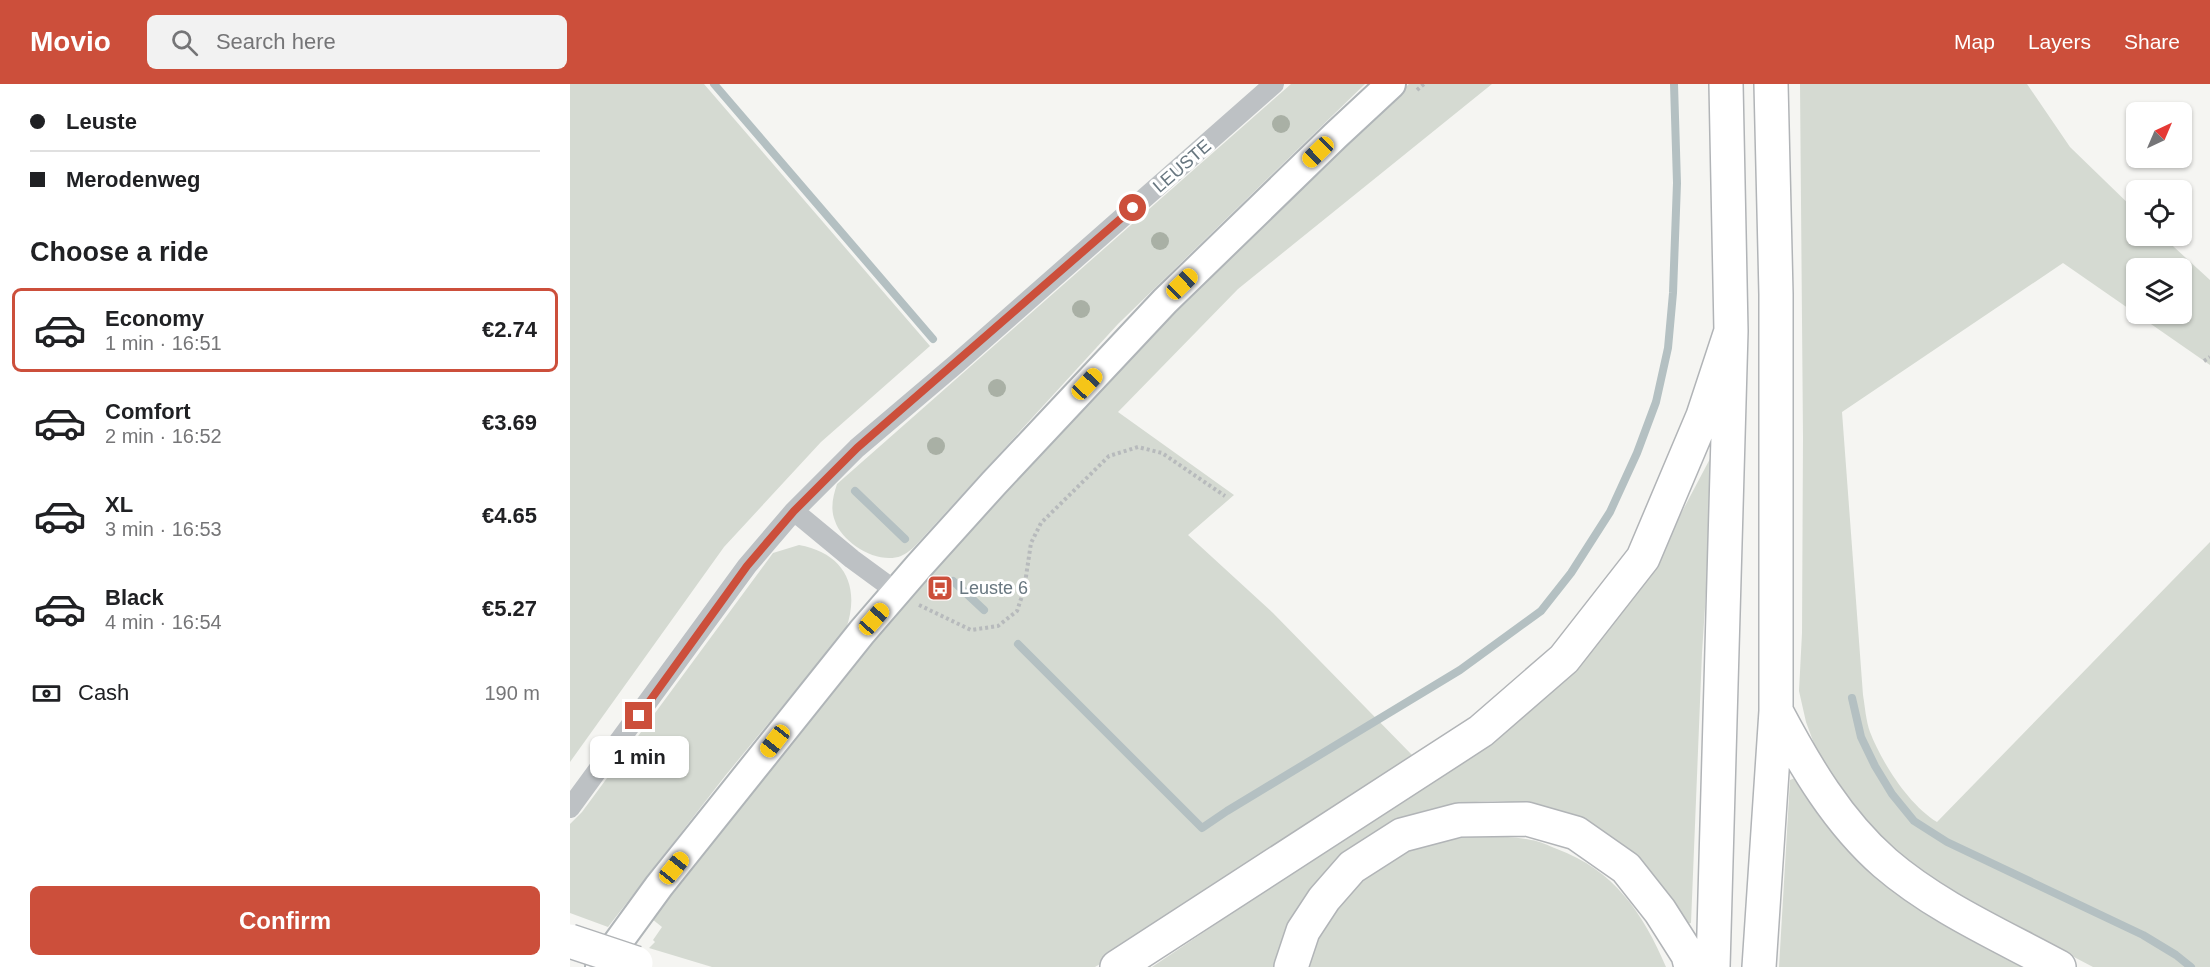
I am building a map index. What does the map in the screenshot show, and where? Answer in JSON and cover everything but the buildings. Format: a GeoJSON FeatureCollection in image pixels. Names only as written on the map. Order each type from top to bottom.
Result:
{"type":"FeatureCollection","features":[{"type":"Feature","properties":{"kind":"highway"},"geometry":{"type":"LineString","coordinates":[[1713,967],[1731,331],[1726,84]]}},
{"type":"Feature","properties":{"kind":"highway"},"geometry":{"type":"LineString","coordinates":[[1760,967],[1776,711],[1776,294],[1771,84]]}},
{"type":"Feature","properties":{"kind":"highway"},"geometry":{"type":"LineString","coordinates":[[1117,967],[1481,731],[1564,660],[1642,558],[1703,417],[1731,331]]}},
{"type":"Feature","properties":{"kind":"highway"},"geometry":{"type":"LineString","coordinates":[[1776,711],[1803,760],[1846,823],[1885,863],[1930,897],[2059,967]]}},
{"type":"Feature","properties":{"kind":"highway"},"geometry":{"type":"LineString","coordinates":[[1291,967],[1303,931],[1324,899],[1352,867],[1402,835],[1459,820],[1527,819],[1576,833],[1626,868],[1660,911],[1688,955],[1691,967]]}},
{"type":"Feature","properties":{"kind":"highway"},"geometry":{"type":"LineString","coordinates":[[570,941],[642,965]]}},
{"type":"Feature","properties":{"kind":"main road"},"geometry":{"type":"LineString","coordinates":[[600,967],[659,886],[855,641],[994,483],[1165,301],[1335,136],[1404,88]]}},
{"type":"Feature","properties":{"kind":"street","name":"LEUSTE"},"geometry":{"type":"LineString","coordinates":[[570,808],[747,566],[794,511],[857,448],[957,364],[1274,84]]}},
{"type":"Feature","properties":{"kind":"street"},"geometry":{"type":"LineString","coordinates":[[794,511],[852,559],[897,592]]}},
{"type":"Feature","properties":{"kind":"path"},"geometry":{"type":"LineString","coordinates":[[1404,88],[1424,84]]}},
{"type":"Feature","properties":{"kind":"path"},"geometry":{"type":"LineString","coordinates":[[2204,361],[2210,357]]}},
{"type":"Feature","properties":{"kind":"path"},"geometry":{"type":"LineString","coordinates":[[943,616],[971,630],[998,626],[1017,611],[1024,590],[1031,543],[1041,523],[1109,456],[1138,447],[1162,453],[1225,496]]}},
{"type":"Feature","properties":{"kind":"shaded area"},"geometry":{"type":"Polygon","coordinates":[[[570,84],[704,84],[930,346],[821,442],[724,547],[570,762],[570,84]]]}},
{"type":"Feature","properties":{"kind":"shaded area"},"geometry":{"type":"Polygon","coordinates":[[[1291,84],[1365,84],[1118,324],[913,548],[901,556],[882,557],[862,550],[845,537],[835,521],[832,507],[837,484],[1291,84]]]}},
{"type":"Feature","properties":{"kind":"shaded area"},"geometry":{"type":"Polygon","coordinates":[[[1409,84],[1492,84],[1238,289],[1118,412],[1234,495],[1188,535],[1273,613],[1413,756],[1136,943],[1095,967],[712,967],[649,948],[655,942],[653,940],[662,927],[652,919],[826,697],[917,589],[1106,380],[1306,180],[1409,84]]]}},
{"type":"Feature","properties":{"kind":"shaded area"},"geometry":{"type":"Polygon","coordinates":[[[1800,84],[2027,84],[2070,147],[2126,201],[2126,246],[2173,246],[2186,258],[2126,258],[2126,307],[2063,263],[1842,412],[1863,695],[1868,723],[1882,757],[1897,782],[1916,805],[1937,822],[2210,542],[2210,967],[2093,967],[1948,891],[1924,876],[1875,836],[1839,791],[1816,749],[1806,722],[1799,691],[1802,633],[1803,438],[1800,84]]]}},
{"type":"Feature","properties":{"kind":"shaded area"},"geometry":{"type":"Polygon","coordinates":[[[2192,264],[2210,280],[2210,365],[2151,324],[2192,324],[2192,264]]]}},
{"type":"Feature","properties":{"kind":"shaded area"},"geometry":{"type":"Polygon","coordinates":[[[1712,455],[1715,455],[1702,653],[1691,923],[1687,924],[1653,876],[1627,855],[1525,805],[1488,801],[1473,802],[1441,807],[1392,823],[1349,850],[1330,867],[1299,908],[1274,967],[1152,967],[1497,735],[1666,542],[1712,455]]]}},
{"type":"Feature","properties":{"kind":"shaded area"},"geometry":{"type":"Polygon","coordinates":[[[799,545],[827,555],[845,574],[850,586],[851,599],[846,629],[725,776],[608,927],[570,913],[570,824],[582,812],[773,553],[799,545]]]}},
{"type":"Feature","properties":{"kind":"shaded area"},"geometry":{"type":"Polygon","coordinates":[[[1795,778],[1818,815],[1839,840],[1875,874],[2028,967],[1779,967],[1790,780],[1795,778]]]}},
{"type":"Feature","properties":{"kind":"shaded area"},"geometry":{"type":"Polygon","coordinates":[[[1490,835],[1538,841],[1577,858],[1595,869],[1610,881],[1636,911],[1666,967],[1308,967],[1315,947],[1335,911],[1364,880],[1381,867],[1399,856],[1426,845],[1490,835]]]}},
{"type":"Feature","properties":{"kind":"waterway"},"geometry":{"type":"LineString","coordinates":[[714,84],[933,339]]}},
{"type":"Feature","properties":{"kind":"waterway"},"geometry":{"type":"LineString","coordinates":[[1018,644],[1202,828],[1460,670],[1541,611],[1571,573],[1610,512],[1637,453],[1656,402],[1668,348],[1673,293],[1677,183],[1674,84]]}},
{"type":"Feature","properties":{"kind":"waterway"},"geometry":{"type":"LineString","coordinates":[[855,491],[905,539]]}},
{"type":"Feature","properties":{"kind":"waterway"},"geometry":{"type":"LineString","coordinates":[[953,581],[984,610]]}},
{"type":"Feature","properties":{"kind":"waterway"},"geometry":{"type":"LineString","coordinates":[[1852,698],[1861,737],[1875,766],[1892,794],[1914,821],[1947,842],[2143,935],[2191,967]]}},
{"type":"Feature","properties":{"kind":"place","name":"Leuste 6"},"geometry":{"type":"Point","coordinates":[940,588]}},
{"type":"Feature","properties":{"kind":"route"},"geometry":{"type":"LineString","coordinates":[[639,716],[747,566],[794,511],[857,448],[957,364],[1133,208]]}}]}
